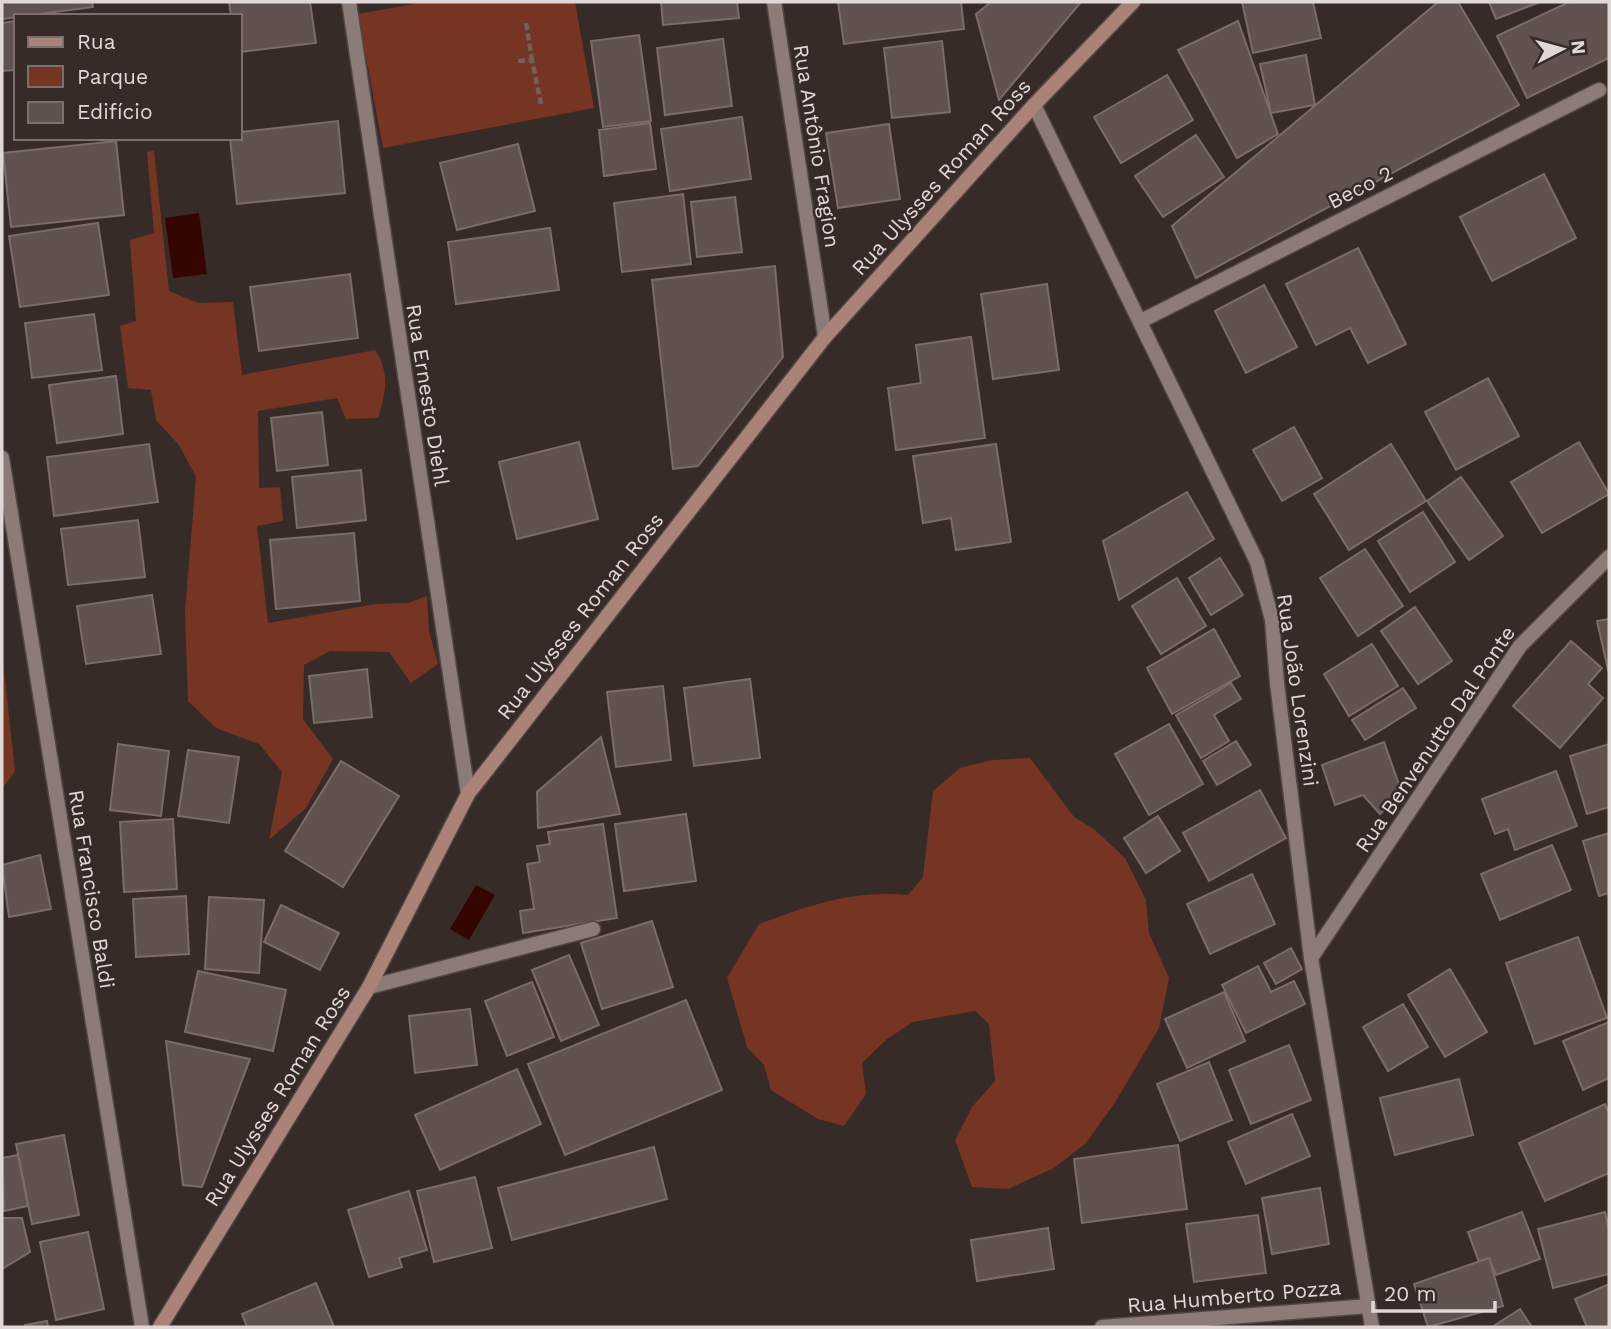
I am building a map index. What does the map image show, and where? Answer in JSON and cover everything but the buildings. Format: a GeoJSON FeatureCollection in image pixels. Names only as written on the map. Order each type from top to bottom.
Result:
{"type":"FeatureCollection","features":[{"type":"Feature","properties":{"kind":"street","name":"Rua Ernesto Diehl"},"geometry":{"type":"LineString","coordinates":[[349,2],[468,794]]}},
{"type":"Feature","properties":{"kind":"street","name":"Rua Antônio Fragion"},"geometry":{"type":"LineString","coordinates":[[774,2],[825,337]]}},
{"type":"Feature","properties":{"kind":"street","name":"Rua Ulysses Roman Ross"},"geometry":{"type":"LineString","coordinates":[[160,1327],[369,987],[468,794],[825,337],[1128,4]]}},
{"type":"Feature","properties":{"kind":"street","name":"Beco 2"},"geometry":{"type":"LineString","coordinates":[[1141,321],[1599,90]]}},
{"type":"Feature","properties":{"kind":"street","name":"Rua João Lorenzini"},"geometry":{"type":"LineString","coordinates":[[1034,105],[1257,562],[1272,620],[1277,682],[1311,958],[1371,1327]]}},
{"type":"Feature","properties":{"kind":"street","name":"Rua Francisco Baldi"},"geometry":{"type":"LineString","coordinates":[[2,458],[142,1327]]}},
{"type":"Feature","properties":{"kind":"street","name":"Rua Benvenutto Dal Ponte"},"geometry":{"type":"LineString","coordinates":[[1311,958],[1520,646],[1609,557]]}},
{"type":"Feature","properties":{"kind":"street"},"geometry":{"type":"LineString","coordinates":[[369,987],[593,929]]}},
{"type":"Feature","properties":{"kind":"street","name":"Rua Humberto Pozza"},"geometry":{"type":"LineString","coordinates":[[1102,1327],[1369,1306]]}},
{"type":"Feature","properties":{"kind":"path"},"geometry":{"type":"LineString","coordinates":[[526,23],[541,104]]}},
{"type":"Feature","properties":{"kind":"path"},"geometry":{"type":"LineString","coordinates":[[518,61],[533,60]]}},
{"type":"Feature","properties":{"kind":"green space"},"geometry":{"type":"Polygon","coordinates":[[[425,2],[575,2],[594,108],[383,148],[358,14],[425,2]]]}},
{"type":"Feature","properties":{"kind":"green space"},"geometry":{"type":"Polygon","coordinates":[[[154,151],[169,291],[198,303],[233,302],[242,375],[375,350],[383,366],[385,391],[378,418],[346,419],[337,398],[258,411],[259,488],[280,487],[283,521],[257,526],[268,623],[376,604],[408,603],[427,596],[429,631],[438,664],[411,683],[389,652],[330,651],[304,665],[303,719],[333,759],[306,808],[269,840],[282,772],[259,744],[216,728],[188,701],[185,612],[196,477],[179,445],[156,420],[151,390],[128,388],[120,326],[136,321],[130,240],[154,233],[147,152],[154,151]]]}},
{"type":"Feature","properties":{"kind":"green space"},"geometry":{"type":"Polygon","coordinates":[[[2,653],[15,771],[2,789],[2,653]]]}},
{"type":"Feature","properties":{"kind":"green space"},"geometry":{"type":"Polygon","coordinates":[[[1030,758],[1074,817],[1094,829],[1125,858],[1146,900],[1149,933],[1169,978],[1159,1028],[1114,1104],[1086,1143],[1054,1168],[1008,1189],[972,1187],[955,1140],[972,1107],[995,1081],[989,1024],[975,1011],[913,1022],[887,1039],[862,1063],[866,1094],[844,1126],[818,1119],[771,1090],[764,1065],[747,1047],[727,978],[759,924],[832,900],[868,895],[908,895],[923,877],[933,791],[960,768],[992,760],[1030,758]]]}},
{"type":"Feature","properties":{"kind":"shaded area"},"geometry":{"type":"Polygon","coordinates":[[[199,213],[207,274],[173,278],[165,218],[199,213]]]}},
{"type":"Feature","properties":{"kind":"shaded area"},"geometry":{"type":"Polygon","coordinates":[[[476,885],[495,895],[469,940],[450,929],[476,885]]]}}]}
